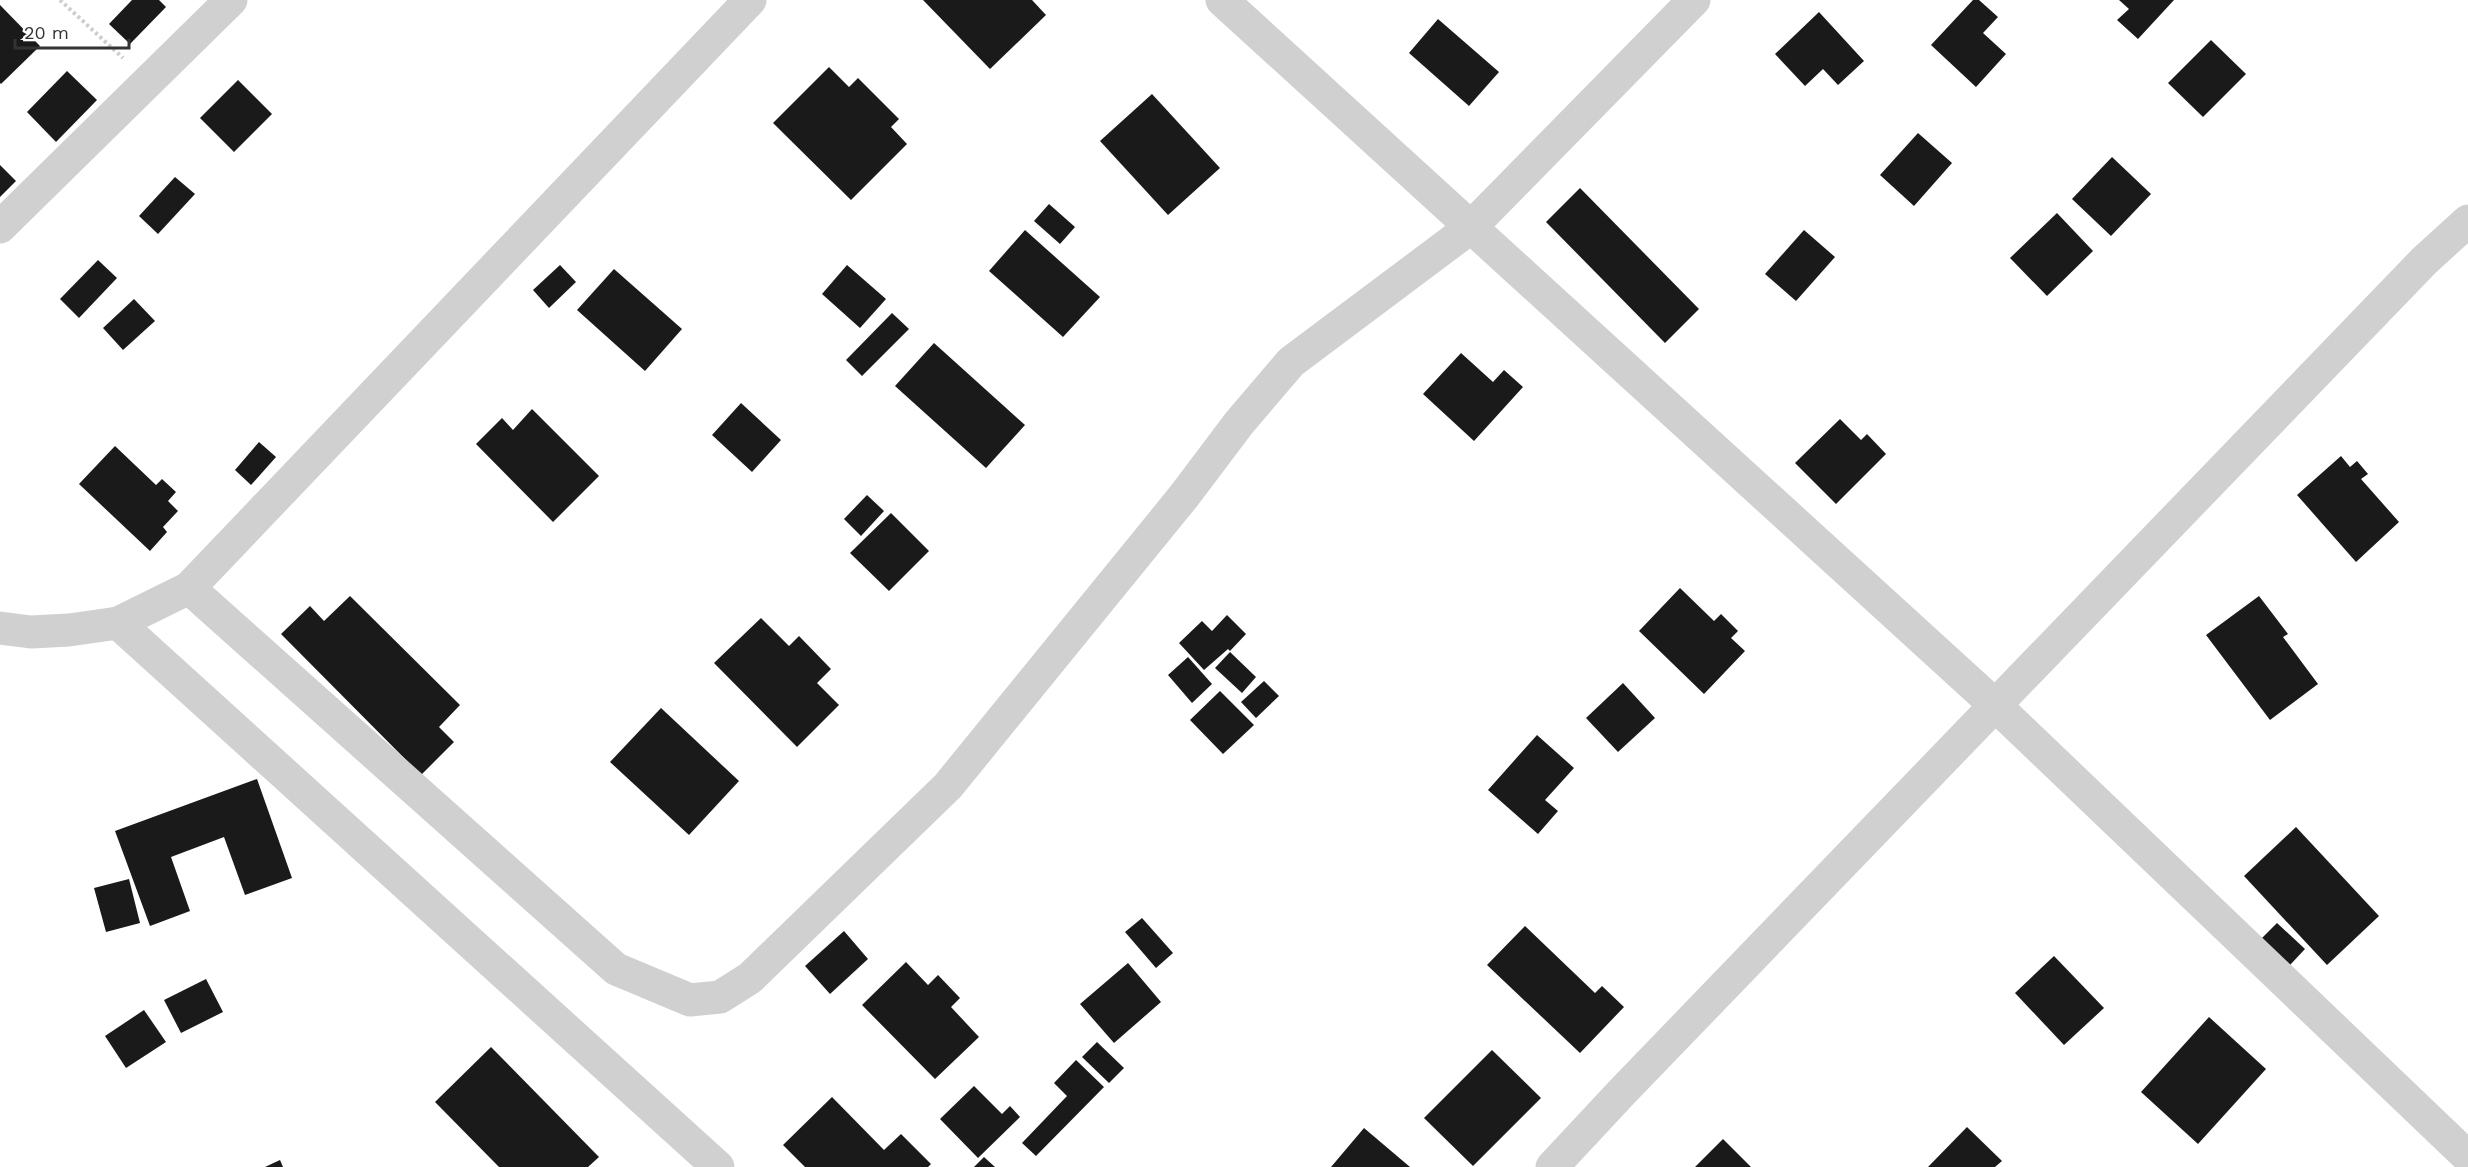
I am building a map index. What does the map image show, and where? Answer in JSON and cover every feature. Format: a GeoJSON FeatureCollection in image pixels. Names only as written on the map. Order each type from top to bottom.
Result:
{"type":"FeatureCollection","features":[{"type":"Feature","properties":{"kind":"street"},"geometry":{"type":"LineString","coordinates":[[0,227],[231,0]]}},
{"type":"Feature","properties":{"kind":"street"},"geometry":{"type":"LineString","coordinates":[[0,628],[31,632],[69,630],[118,623],[189,588],[750,0]]}},
{"type":"Feature","properties":{"kind":"street"},"geometry":{"type":"LineString","coordinates":[[1222,0],[1996,706],[2468,1157]]}},
{"type":"Feature","properties":{"kind":"street"},"geometry":{"type":"LineString","coordinates":[[189,588],[616,969],[690,1000],[720,997],[750,978],[948,786],[1184,496],[1239,423],[1291,362],[1470,228],[1694,0]]}},
{"type":"Feature","properties":{"kind":"street"},"geometry":{"type":"LineString","coordinates":[[1552,1167],[2424,261],[2468,221]]}},
{"type":"Feature","properties":{"kind":"street"},"geometry":{"type":"LineString","coordinates":[[118,623],[718,1167]]}},
{"type":"Feature","properties":{"kind":"path"},"geometry":{"type":"LineString","coordinates":[[60,0],[147,81]]}},
{"type":"Feature","properties":{"kind":"building"},"geometry":{"type":"Polygon","coordinates":[[[132,0],[159,0],[166,7],[130,44],[109,24],[132,0]]]}},
{"type":"Feature","properties":{"kind":"building"},"geometry":{"type":"Polygon","coordinates":[[[923,0],[1032,0],[1046,15],[990,69],[923,0]]]}},
{"type":"Feature","properties":{"kind":"building"},"geometry":{"type":"Polygon","coordinates":[[[1973,0],[1979,0],[1998,17],[1983,33],[2006,54],[1976,87],[1931,45],[1973,0]]]}},
{"type":"Feature","properties":{"kind":"building"},"geometry":{"type":"Polygon","coordinates":[[[2119,0],[2174,0],[2138,39],[2117,20],[2129,9],[2119,0]]]}},
{"type":"Feature","properties":{"kind":"building"},"geometry":{"type":"Polygon","coordinates":[[[0,5],[40,46],[1,84],[0,83],[0,5]]]}},
{"type":"Feature","properties":{"kind":"building"},"geometry":{"type":"Polygon","coordinates":[[[1819,12],[1864,61],[1838,85],[1823,69],[1805,86],[1775,54],[1819,12]]]}},
{"type":"Feature","properties":{"kind":"building"},"geometry":{"type":"Polygon","coordinates":[[[1438,19],[1499,72],[1469,106],[1409,53],[1438,19]]]}},
{"type":"Feature","properties":{"kind":"building"},"geometry":{"type":"Polygon","coordinates":[[[2211,40],[2246,74],[2203,117],[2168,83],[2211,40]]]}},
{"type":"Feature","properties":{"kind":"building"},"geometry":{"type":"Polygon","coordinates":[[[829,67],[849,87],[858,78],[899,119],[891,127],[907,144],[851,200],[773,123],[829,67]]]}},
{"type":"Feature","properties":{"kind":"building"},"geometry":{"type":"Polygon","coordinates":[[[67,71],[97,100],[56,142],[27,112],[67,71]]]}},
{"type":"Feature","properties":{"kind":"building"},"geometry":{"type":"Polygon","coordinates":[[[238,80],[272,114],[234,152],[200,118],[238,80]]]}},
{"type":"Feature","properties":{"kind":"building"},"geometry":{"type":"Polygon","coordinates":[[[1152,94],[1220,168],[1168,215],[1100,141],[1152,94]]]}},
{"type":"Feature","properties":{"kind":"building"},"geometry":{"type":"Polygon","coordinates":[[[1918,133],[1952,163],[1914,206],[1880,175],[1918,133]]]}},
{"type":"Feature","properties":{"kind":"building"},"geometry":{"type":"Polygon","coordinates":[[[2112,157],[2151,194],[2111,236],[2072,199],[2112,157]]]}},
{"type":"Feature","properties":{"kind":"building"},"geometry":{"type":"Polygon","coordinates":[[[0,165],[16,181],[0,197],[0,165]]]}},
{"type":"Feature","properties":{"kind":"building"},"geometry":{"type":"Polygon","coordinates":[[[175,177],[195,194],[158,234],[139,216],[175,177]]]}},
{"type":"Feature","properties":{"kind":"building"},"geometry":{"type":"Polygon","coordinates":[[[1580,188],[1699,309],[1665,343],[1546,222],[1580,188]]]}},
{"type":"Feature","properties":{"kind":"building"},"geometry":{"type":"Polygon","coordinates":[[[1049,204],[1075,227],[1060,244],[1034,221],[1049,204]]]}},
{"type":"Feature","properties":{"kind":"building"},"geometry":{"type":"Polygon","coordinates":[[[2057,213],[2093,251],[2047,296],[2010,258],[2057,213]]]}},
{"type":"Feature","properties":{"kind":"building"},"geometry":{"type":"Polygon","coordinates":[[[1025,230],[1100,297],[1063,337],[989,271],[1025,230]]]}},
{"type":"Feature","properties":{"kind":"building"},"geometry":{"type":"Polygon","coordinates":[[[1804,230],[1835,257],[1796,301],[1765,274],[1804,230]]]}},
{"type":"Feature","properties":{"kind":"building"},"geometry":{"type":"Polygon","coordinates":[[[98,260],[117,278],[79,318],[60,299],[98,260]]]}},
{"type":"Feature","properties":{"kind":"building"},"geometry":{"type":"Polygon","coordinates":[[[560,265],[576,282],[549,308],[533,290],[560,265]]]}},
{"type":"Feature","properties":{"kind":"building"},"geometry":{"type":"Polygon","coordinates":[[[847,265],[886,299],[860,328],[822,294],[847,265]]]}},
{"type":"Feature","properties":{"kind":"building"},"geometry":{"type":"Polygon","coordinates":[[[614,269],[682,329],[645,371],[577,310],[614,269]]]}},
{"type":"Feature","properties":{"kind":"building"},"geometry":{"type":"Polygon","coordinates":[[[134,299],[155,321],[123,350],[103,328],[134,299]]]}},
{"type":"Feature","properties":{"kind":"building"},"geometry":{"type":"Polygon","coordinates":[[[892,313],[909,329],[862,376],[846,360],[892,313]]]}},
{"type":"Feature","properties":{"kind":"building"},"geometry":{"type":"Polygon","coordinates":[[[934,343],[1025,425],[986,468],[895,386],[934,343]]]}},
{"type":"Feature","properties":{"kind":"building"},"geometry":{"type":"Polygon","coordinates":[[[1461,353],[1493,382],[1504,370],[1523,387],[1474,441],[1423,394],[1461,353]]]}},
{"type":"Feature","properties":{"kind":"building"},"geometry":{"type":"Polygon","coordinates":[[[741,403],[781,440],[752,472],[712,435],[741,403]]]}},
{"type":"Feature","properties":{"kind":"building"},"geometry":{"type":"Polygon","coordinates":[[[532,409],[599,476],[553,522],[476,444],[502,418],[513,430],[532,409]]]}},
{"type":"Feature","properties":{"kind":"building"},"geometry":{"type":"Polygon","coordinates":[[[1840,419],[1861,440],[1867,434],[1886,454],[1836,504],[1795,463],[1840,419]]]}},
{"type":"Feature","properties":{"kind":"building"},"geometry":{"type":"Polygon","coordinates":[[[259,442],[276,457],[251,485],[235,470],[259,442]]]}},
{"type":"Feature","properties":{"kind":"building"},"geometry":{"type":"Polygon","coordinates":[[[115,446],[156,485],[162,479],[176,492],[168,501],[178,511],[163,527],[167,532],[150,551],[79,484],[115,446]]]}},
{"type":"Feature","properties":{"kind":"building"},"geometry":{"type":"Polygon","coordinates":[[[2341,456],[2350,467],[2357,461],[2368,474],[2361,479],[2399,522],[2356,562],[2297,495],[2341,456]]]}},
{"type":"Feature","properties":{"kind":"building"},"geometry":{"type":"Polygon","coordinates":[[[867,495],[884,511],[861,536],[844,519],[867,495]]]}},
{"type":"Feature","properties":{"kind":"building"},"geometry":{"type":"Polygon","coordinates":[[[891,513],[929,551],[889,591],[850,553],[891,513]]]}},
{"type":"Feature","properties":{"kind":"building"},"geometry":{"type":"Polygon","coordinates":[[[1680,588],[1714,621],[1721,614],[1738,631],[1731,638],[1745,651],[1704,694],[1639,631],[1680,588]]]}},
{"type":"Feature","properties":{"kind":"building"},"geometry":{"type":"Polygon","coordinates":[[[350,596],[460,705],[439,727],[454,742],[421,775],[281,634],[310,606],[324,621],[350,596]]]}},
{"type":"Feature","properties":{"kind":"building"},"geometry":{"type":"Polygon","coordinates":[[[2259,596],[2288,634],[2283,637],[2318,684],[2270,720],[2206,635],[2259,596]]]}},
{"type":"Feature","properties":{"kind":"building"},"geometry":{"type":"Polygon","coordinates":[[[1227,615],[1246,634],[1230,651],[1228,649],[1204,670],[1179,643],[1202,621],[1212,631],[1227,615]]]}},
{"type":"Feature","properties":{"kind":"building"},"geometry":{"type":"Polygon","coordinates":[[[761,618],[789,646],[799,636],[831,669],[817,683],[839,705],[797,747],[714,663],[761,618]]]}},
{"type":"Feature","properties":{"kind":"building"},"geometry":{"type":"Polygon","coordinates":[[[1230,652],[1256,677],[1242,693],[1215,668],[1230,652]]]}},
{"type":"Feature","properties":{"kind":"building"},"geometry":{"type":"Polygon","coordinates":[[[1188,657],[1212,684],[1192,703],[1168,675],[1188,657]]]}},
{"type":"Feature","properties":{"kind":"building"},"geometry":{"type":"Polygon","coordinates":[[[1264,681],[1279,696],[1256,718],[1241,702],[1264,681]]]}},
{"type":"Feature","properties":{"kind":"building"},"geometry":{"type":"Polygon","coordinates":[[[1623,683],[1655,718],[1618,752],[1586,718],[1623,683]]]}},
{"type":"Feature","properties":{"kind":"building"},"geometry":{"type":"Polygon","coordinates":[[[1220,691],[1254,725],[1223,754],[1190,720],[1220,691]]]}},
{"type":"Feature","properties":{"kind":"building"},"geometry":{"type":"Polygon","coordinates":[[[661,708],[739,781],[689,835],[610,762],[661,708]]]}},
{"type":"Feature","properties":{"kind":"building"},"geometry":{"type":"Polygon","coordinates":[[[1537,735],[1574,768],[1545,800],[1558,811],[1538,834],[1488,790],[1537,735]]]}},
{"type":"Feature","properties":{"kind":"building"},"geometry":{"type":"Polygon","coordinates":[[[257,779],[292,878],[245,895],[224,837],[171,857],[190,911],[150,926],[115,831],[257,779]]]}},
{"type":"Feature","properties":{"kind":"building"},"geometry":{"type":"Polygon","coordinates":[[[2296,827],[2379,916],[2327,965],[2244,876],[2296,827]]]}},
{"type":"Feature","properties":{"kind":"building"},"geometry":{"type":"Polygon","coordinates":[[[129,879],[140,923],[106,932],[94,888],[129,879]]]}},
{"type":"Feature","properties":{"kind":"building"},"geometry":{"type":"Polygon","coordinates":[[[1142,918],[1173,953],[1156,968],[1125,932],[1142,918]]]}},
{"type":"Feature","properties":{"kind":"building"},"geometry":{"type":"Polygon","coordinates":[[[2277,923],[2305,949],[2290,965],[2261,939],[2277,923]]]}},
{"type":"Feature","properties":{"kind":"building"},"geometry":{"type":"Polygon","coordinates":[[[1525,926],[1595,993],[1602,986],[1624,1007],[1580,1053],[1487,965],[1525,926]]]}},
{"type":"Feature","properties":{"kind":"building"},"geometry":{"type":"Polygon","coordinates":[[[844,931],[868,959],[830,994],[805,966],[844,931]]]}},
{"type":"Feature","properties":{"kind":"building"},"geometry":{"type":"Polygon","coordinates":[[[2054,956],[2104,1008],[2064,1045],[2015,993],[2054,956]]]}},
{"type":"Feature","properties":{"kind":"building"},"geometry":{"type":"Polygon","coordinates":[[[906,962],[928,985],[938,975],[960,998],[951,1007],[979,1037],[935,1079],[862,1005],[906,962]]]}},
{"type":"Feature","properties":{"kind":"building"},"geometry":{"type":"Polygon","coordinates":[[[1128,963],[1161,1002],[1114,1043],[1080,1004],[1128,963]]]}},
{"type":"Feature","properties":{"kind":"building"},"geometry":{"type":"Polygon","coordinates":[[[206,979],[223,1012],[181,1033],[164,1000],[206,979]]]}},
{"type":"Feature","properties":{"kind":"building"},"geometry":{"type":"Polygon","coordinates":[[[144,1010],[166,1042],[126,1068],[105,1036],[144,1010]]]}},
{"type":"Feature","properties":{"kind":"building"},"geometry":{"type":"Polygon","coordinates":[[[2209,1017],[2266,1069],[2198,1144],[2141,1092],[2209,1017]]]}},
{"type":"Feature","properties":{"kind":"building"},"geometry":{"type":"Polygon","coordinates":[[[1097,1042],[1124,1068],[1109,1083],[1082,1057],[1097,1042]]]}},
{"type":"Feature","properties":{"kind":"building"},"geometry":{"type":"Polygon","coordinates":[[[491,1047],[599,1157],[588,1167],[499,1167],[435,1102],[491,1047]]]}},
{"type":"Feature","properties":{"kind":"building"},"geometry":{"type":"Polygon","coordinates":[[[1492,1050],[1541,1098],[1473,1166],[1424,1118],[1492,1050]]]}},
{"type":"Feature","properties":{"kind":"building"},"geometry":{"type":"Polygon","coordinates":[[[1076,1060],[1104,1087],[1036,1156],[1022,1143],[1067,1096],[1054,1083],[1076,1060]]]}},
{"type":"Feature","properties":{"kind":"building"},"geometry":{"type":"Polygon","coordinates":[[[974,1086],[1002,1114],[1010,1106],[1020,1117],[978,1158],[940,1119],[974,1086]]]}},
{"type":"Feature","properties":{"kind":"building"},"geometry":{"type":"Polygon","coordinates":[[[832,1097],[884,1150],[901,1134],[931,1164],[928,1167],[805,1167],[783,1145],[832,1097]]]}},
{"type":"Feature","properties":{"kind":"building"},"geometry":{"type":"Polygon","coordinates":[[[1967,1127],[2002,1161],[1995,1167],[1928,1167],[1967,1127]]]}},
{"type":"Feature","properties":{"kind":"building"},"geometry":{"type":"Polygon","coordinates":[[[1364,1128],[1410,1167],[1331,1167],[1364,1128]]]}},
{"type":"Feature","properties":{"kind":"building"},"geometry":{"type":"Polygon","coordinates":[[[1723,1139],[1751,1167],[1695,1167],[1723,1139]]]}},
{"type":"Feature","properties":{"kind":"building"},"geometry":{"type":"Polygon","coordinates":[[[984,1157],[995,1167],[974,1167],[984,1157]]]}},
{"type":"Feature","properties":{"kind":"building"},"geometry":{"type":"Polygon","coordinates":[[[280,1160],[283,1167],[265,1167],[280,1160]]]}}]}
